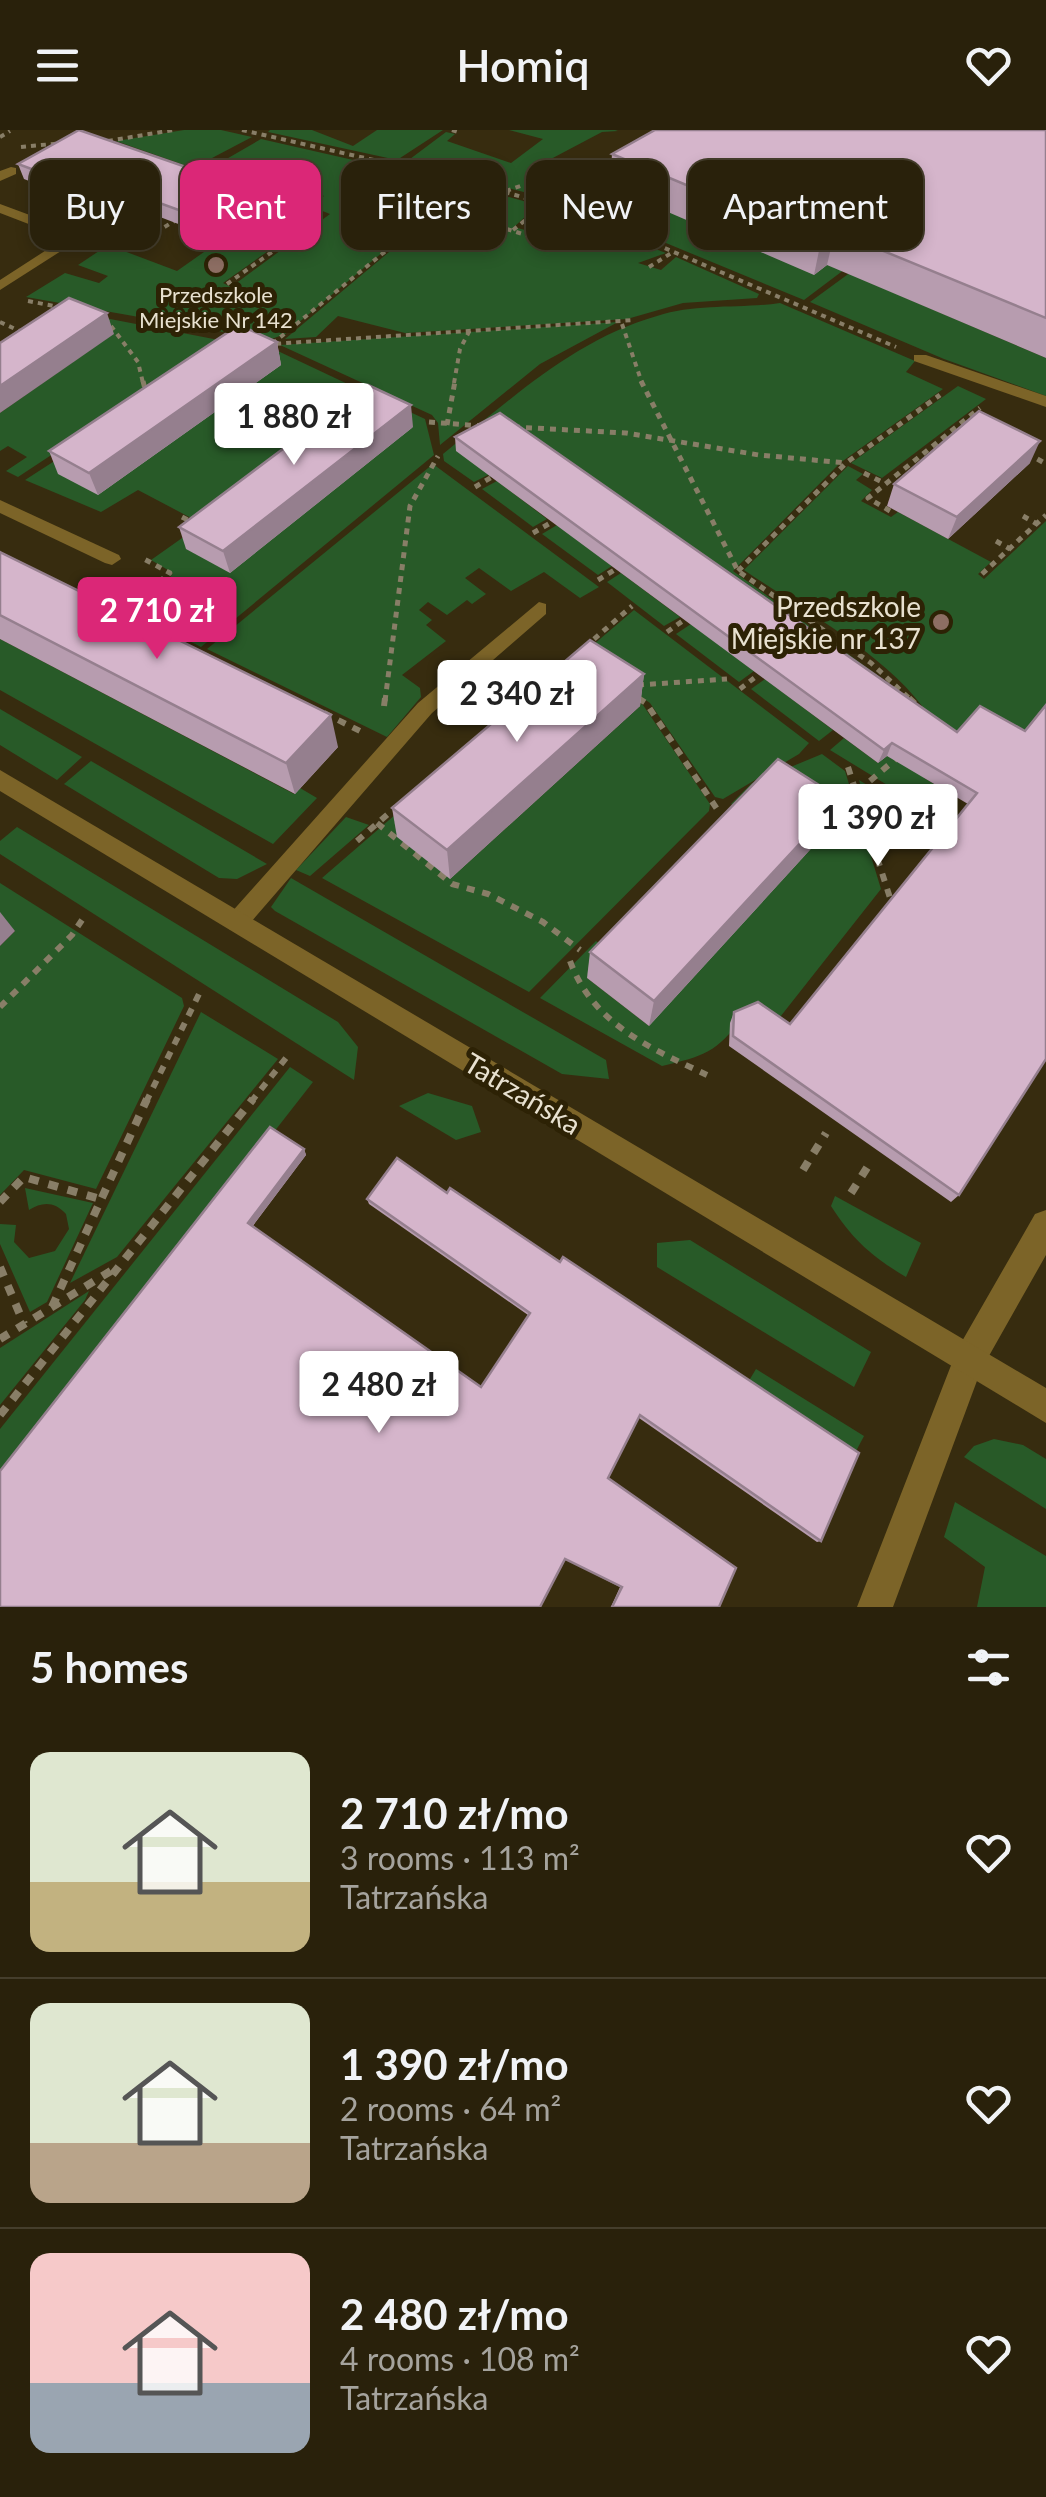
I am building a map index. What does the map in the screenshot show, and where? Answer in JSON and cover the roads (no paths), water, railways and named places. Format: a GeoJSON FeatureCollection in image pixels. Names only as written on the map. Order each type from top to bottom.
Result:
{"type":"FeatureCollection","features":[{"type":"Feature","properties":{"kind":"street","name":"Tatrzańska"},"geometry":{"type":"LineString","coordinates":[[4,786],[1046,1407]]}},
{"type":"Feature","properties":{"kind":"street"},"geometry":{"type":"LineString","coordinates":[[875,1607],[968,1361],[1046,1225]]}},
{"type":"Feature","properties":{"kind":"lane"},"geometry":{"type":"LineString","coordinates":[[0,208],[76,237],[0,286]]}},
{"type":"Feature","properties":{"kind":"lane"},"geometry":{"type":"LineString","coordinates":[[920,358],[1046,402]]}},
{"type":"Feature","properties":{"kind":"lane"},"geometry":{"type":"LineString","coordinates":[[0,506],[112,560]]}},
{"type":"Feature","properties":{"kind":"lane"},"geometry":{"type":"LineString","coordinates":[[238,922],[425,708],[539,609]]}},
{"type":"Feature","properties":{"kind":"place","name":"Przedszkole Miejskie Nr 142"},"geometry":{"type":"Point","coordinates":[216,265]}},
{"type":"Feature","properties":{"kind":"place","name":"Przedszkole Miejskie nr 137"},"geometry":{"type":"Point","coordinates":[941,622]}}]}
